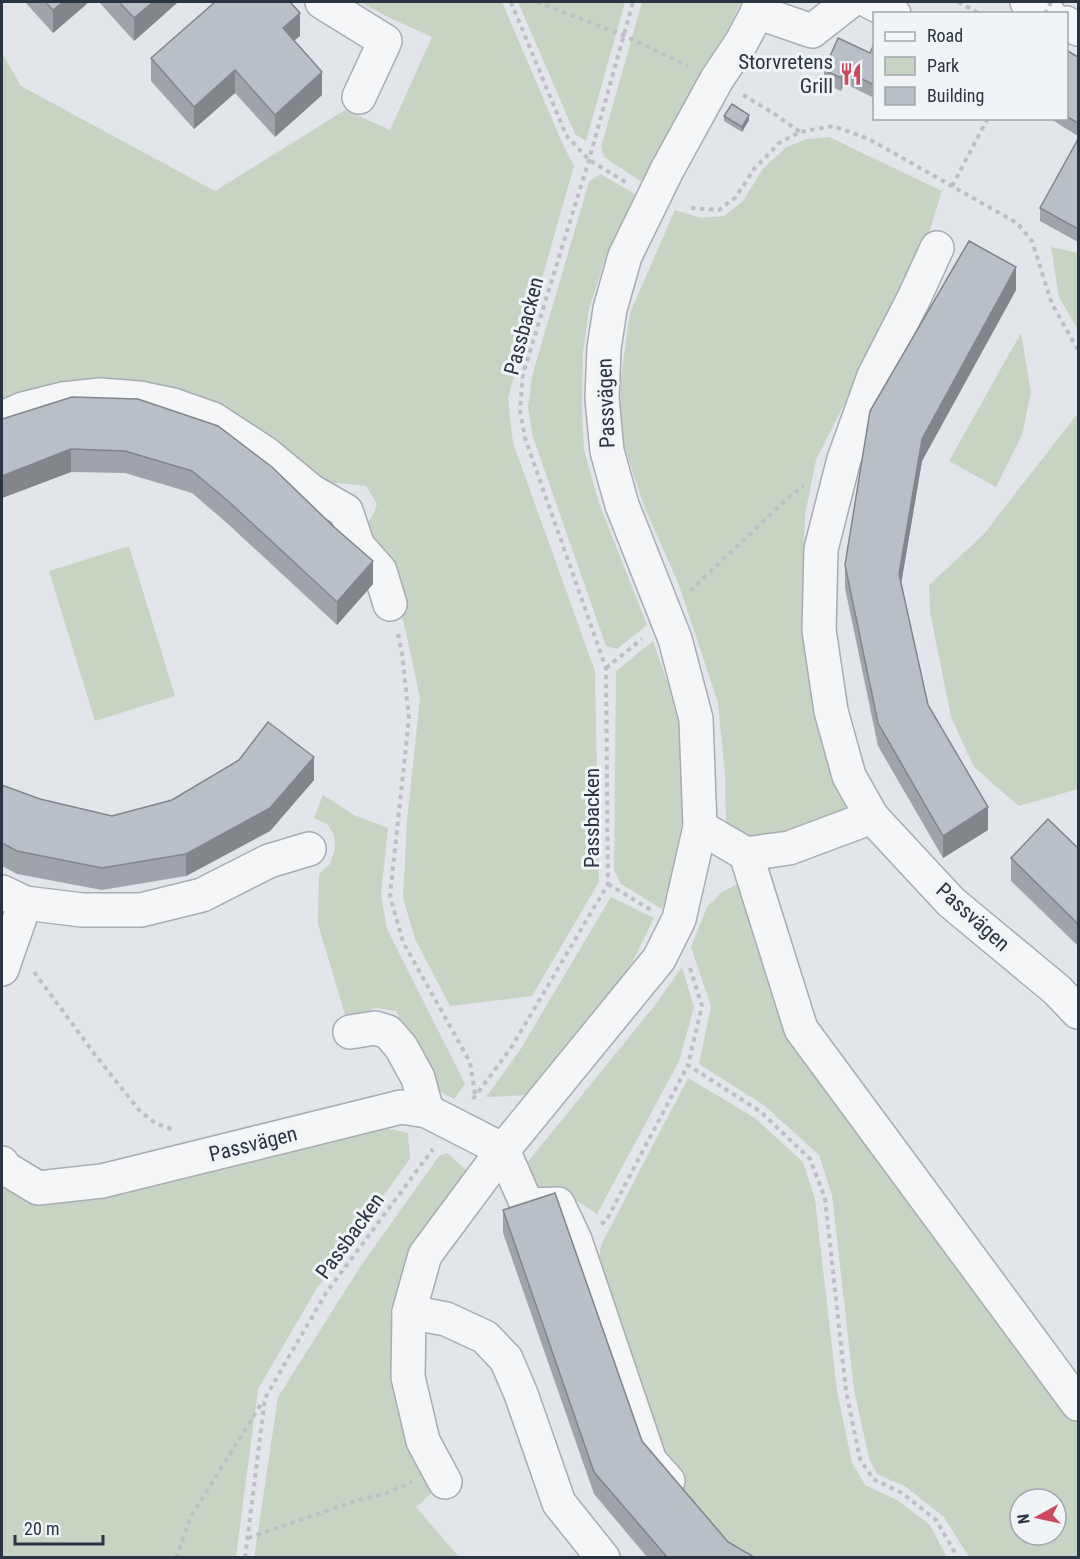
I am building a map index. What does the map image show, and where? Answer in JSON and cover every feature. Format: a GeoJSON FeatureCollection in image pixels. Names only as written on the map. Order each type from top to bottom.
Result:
{"type":"FeatureCollection","features":[{"type":"Feature","properties":{"kind":"street"},"geometry":{"type":"LineString","coordinates":[[322,2],[385,41],[359,97]]}},
{"type":"Feature","properties":{"kind":"street"},"geometry":{"type":"LineString","coordinates":[[760,7],[812,31],[849,2]]}},
{"type":"Feature","properties":{"kind":"street"},"geometry":{"type":"LineString","coordinates":[[870,2],[890,12]]}},
{"type":"Feature","properties":{"kind":"street"},"geometry":{"type":"LineString","coordinates":[[1027,2],[1045,12]]}},
{"type":"Feature","properties":{"kind":"street","name":"Passvägen"},"geometry":{"type":"LineString","coordinates":[[431,1481],[408,1377],[409,1312],[425,1254],[502,1150],[659,959],[679,919],[700,827],[696,719],[675,639],[622,505],[607,451],[602,398],[604,348],[610,309],[625,255],[667,170],[760,7]]}},
{"type":"Feature","properties":{"kind":"street","name":"Passvägen"},"geometry":{"type":"LineString","coordinates":[[937,248],[874,376],[844,459],[821,549],[819,630],[831,711],[849,777],[872,817],[951,902],[1057,990],[1078,1012]]}},
{"type":"Feature","properties":{"kind":"street"},"geometry":{"type":"LineString","coordinates":[[2,418],[23,409],[63,399],[100,395],[140,398],[173,405],[213,418],[265,453],[311,491],[346,511],[358,546],[380,572],[390,604]]}},
{"type":"Feature","properties":{"kind":"street"},"geometry":{"type":"LineString","coordinates":[[700,827],[746,854],[789,848],[872,817]]}},
{"type":"Feature","properties":{"kind":"street"},"geometry":{"type":"LineString","coordinates":[[6,955],[13,898],[82,910],[141,910],[202,895],[269,861],[309,849]]}},
{"type":"Feature","properties":{"kind":"street"},"geometry":{"type":"LineString","coordinates":[[746,854],[801,1029],[1078,1404]]}},
{"type":"Feature","properties":{"kind":"street"},"geometry":{"type":"LineString","coordinates":[[350,1032],[375,1028],[388,1032],[401,1047],[440,1118]]}},
{"type":"Feature","properties":{"kind":"street","name":"Passvägen"},"geometry":{"type":"LineString","coordinates":[[2,1163],[5,1168],[38,1188],[91,1182],[401,1107],[440,1118],[502,1150]]}},
{"type":"Feature","properties":{"kind":"street"},"geometry":{"type":"LineString","coordinates":[[502,1150],[527,1205],[558,1204],[575,1240],[650,1461],[687,1505]]}},
{"type":"Feature","properties":{"kind":"street"},"geometry":{"type":"LineString","coordinates":[[409,1312],[446,1318],[485,1336],[506,1359],[521,1394],[559,1503],[603,1557]]}},
{"type":"Feature","properties":{"kind":"path"},"geometry":{"type":"LineString","coordinates":[[511,2],[566,135],[588,160],[628,183]]}},
{"type":"Feature","properties":{"kind":"path"},"geometry":{"type":"LineString","coordinates":[[537,2],[623,35],[717,79],[800,132]]}},
{"type":"Feature","properties":{"kind":"path","name":"Passbacken"},"geometry":{"type":"LineString","coordinates":[[245,1557],[265,1398],[326,1293],[428,1155],[440,1118],[476,1095],[512,1048],[608,884],[606,668],[525,438],[520,410],[523,374],[633,2]]}},
{"type":"Feature","properties":{"kind":"path"},"geometry":{"type":"LineString","coordinates":[[958,2],[976,12]]}},
{"type":"Feature","properties":{"kind":"path"},"geometry":{"type":"LineString","coordinates":[[952,186],[987,120]]}},
{"type":"Feature","properties":{"kind":"path"},"geometry":{"type":"LineString","coordinates":[[692,208],[719,210],[736,197],[754,169],[779,143],[800,132],[833,126],[869,139],[1017,223],[1032,241],[1052,304],[1078,350]]}},
{"type":"Feature","properties":{"kind":"path"},"geometry":{"type":"LineString","coordinates":[[684,597],[791,495],[844,459]]}},
{"type":"Feature","properties":{"kind":"path"},"geometry":{"type":"LineString","coordinates":[[390,604],[402,653],[409,718],[390,896],[403,942],[470,1062],[476,1095]]}},
{"type":"Feature","properties":{"kind":"path"},"geometry":{"type":"LineString","coordinates":[[606,668],[643,639]]}},
{"type":"Feature","properties":{"kind":"path"},"geometry":{"type":"LineString","coordinates":[[608,884],[657,914]]}},
{"type":"Feature","properties":{"kind":"path"},"geometry":{"type":"LineString","coordinates":[[6,955],[96,1056],[139,1110],[155,1123],[178,1132]]}},
{"type":"Feature","properties":{"kind":"path"},"geometry":{"type":"LineString","coordinates":[[575,1240],[606,1221],[688,1065],[702,1006],[689,965]]}},
{"type":"Feature","properties":{"kind":"path"},"geometry":{"type":"LineString","coordinates":[[688,1065],[760,1112],[810,1159],[825,1198],[846,1391],[860,1458],[873,1479],[902,1493],[936,1520],[958,1557]]}},
{"type":"Feature","properties":{"kind":"path"},"geometry":{"type":"LineString","coordinates":[[176,1557],[190,1518],[265,1398]]}},
{"type":"Feature","properties":{"kind":"path"},"geometry":{"type":"LineString","coordinates":[[248,1538],[358,1500],[431,1481]]}},
{"type":"Feature","properties":{"kind":"green space"},"geometry":{"type":"Polygon","coordinates":[[[360,2],[502,2],[574,166],[508,398],[513,443],[595,671],[599,882],[532,996],[450,1006],[415,939],[403,898],[407,821],[420,698],[392,578],[362,532],[377,504],[366,486],[324,484],[2,402],[2,53],[21,86],[215,191],[345,110],[390,130],[432,37],[360,2]]]}},
{"type":"Feature","properties":{"kind":"green space"},"geometry":{"type":"Polygon","coordinates":[[[518,2],[625,2],[586,141],[575,134],[518,2]]]}},
{"type":"Feature","properties":{"kind":"green space"},"geometry":{"type":"Polygon","coordinates":[[[642,2],[741,2],[642,182],[604,157],[601,147],[642,2]]]}},
{"type":"Feature","properties":{"kind":"green space"},"geometry":{"type":"Polygon","coordinates":[[[829,137],[942,191],[924,248],[816,460],[805,515],[802,602],[817,713],[846,791],[846,807],[813,830],[741,838],[726,829],[725,773],[718,703],[679,585],[644,506],[622,440],[620,383],[630,313],[675,210],[701,218],[724,216],[743,201],[762,170],[785,148],[806,139],[829,137]]]}},
{"type":"Feature","properties":{"kind":"green space"},"geometry":{"type":"Polygon","coordinates":[[[600,174],[635,194],[605,260],[589,309],[583,353],[584,450],[599,503],[647,625],[617,649],[606,646],[533,437],[528,408],[532,376],[589,182],[600,174]]]}},
{"type":"Feature","properties":{"kind":"green space"},"geometry":{"type":"Polygon","coordinates":[[[1051,247],[1078,253],[1078,330],[1059,297],[1051,247]]]}},
{"type":"Feature","properties":{"kind":"green space"},"geometry":{"type":"Polygon","coordinates":[[[1021,333],[1031,392],[1022,435],[996,487],[949,461],[1021,333]]]}},
{"type":"Feature","properties":{"kind":"green space"},"geometry":{"type":"Polygon","coordinates":[[[1078,413],[1078,789],[1019,806],[974,767],[951,717],[930,612],[929,585],[983,535],[1078,413]]]}},
{"type":"Feature","properties":{"kind":"green space"},"geometry":{"type":"Polygon","coordinates":[[[129,546],[175,696],[95,721],[49,571],[129,546]]]}},
{"type":"Feature","properties":{"kind":"green space"},"geometry":{"type":"Polygon","coordinates":[[[653,641],[669,687],[682,737],[685,798],[677,857],[662,909],[621,884],[614,870],[616,671],[653,641]]]}},
{"type":"Feature","properties":{"kind":"green space"},"geometry":{"type":"Polygon","coordinates":[[[323,795],[354,815],[388,828],[381,895],[387,929],[465,1084],[454,1099],[441,1092],[396,1011],[376,1008],[346,1018],[318,924],[319,874],[330,864],[335,849],[334,835],[327,824],[314,818],[323,795]]]}},
{"type":"Feature","properties":{"kind":"green space"},"geometry":{"type":"Polygon","coordinates":[[[736,885],[749,885],[789,1041],[1078,1416],[1078,1557],[969,1557],[944,1517],[906,1487],[877,1474],[869,1458],[854,1390],[832,1195],[819,1155],[765,1106],[699,1064],[711,1006],[691,947],[707,907],[722,892],[736,885]]]}},
{"type":"Feature","properties":{"kind":"green space"},"geometry":{"type":"Polygon","coordinates":[[[611,897],[654,918],[626,975],[529,1095],[486,1097],[520,1050],[611,897]]]}},
{"type":"Feature","properties":{"kind":"green space"},"geometry":{"type":"Polygon","coordinates":[[[682,967],[694,1007],[679,1061],[597,1214],[561,1190],[535,1192],[522,1169],[656,1004],[682,967]]]}},
{"type":"Feature","properties":{"kind":"green space"},"geometry":{"type":"Polygon","coordinates":[[[688,1078],[755,1118],[803,1162],[815,1199],[837,1391],[852,1463],[865,1485],[897,1500],[930,1525],[947,1557],[745,1557],[716,1530],[660,1457],[596,1277],[601,1245],[688,1078]]]}},
{"type":"Feature","properties":{"kind":"green space"},"geometry":{"type":"Polygon","coordinates":[[[386,1128],[408,1133],[410,1159],[317,1288],[258,1389],[236,1557],[2,1557],[2,1181],[37,1204],[97,1200],[386,1128]]]}},
{"type":"Feature","properties":{"kind":"green space"},"geometry":{"type":"Polygon","coordinates":[[[447,1153],[473,1176],[413,1251],[401,1278],[396,1309],[435,1490],[416,1507],[459,1557],[254,1558],[278,1397],[360,1267],[439,1156],[447,1153]]]}},
{"type":"Feature","properties":{"kind":"building"},"geometry":{"type":"Polygon","coordinates":[[[45,2],[63,2],[53,10],[45,2]]]}},
{"type":"Feature","properties":{"kind":"building"},"geometry":{"type":"Polygon","coordinates":[[[119,2],[153,2],[134,18],[119,2]]]}},
{"type":"Feature","properties":{"kind":"building"},"geometry":{"type":"Polygon","coordinates":[[[215,2],[290,2],[300,13],[283,28],[322,72],[275,115],[235,70],[194,107],[151,58],[215,2]]]}},
{"type":"Feature","properties":{"kind":"building"},"geometry":{"type":"Polygon","coordinates":[[[838,38],[870,53],[873,46],[873,84],[844,70],[841,78],[824,70],[838,38]]]}},
{"type":"Feature","properties":{"kind":"building"},"geometry":{"type":"Polygon","coordinates":[[[1068,51],[1078,57],[1078,123],[1068,117],[1068,51]]]}},
{"type":"Feature","properties":{"kind":"building"},"geometry":{"type":"Polygon","coordinates":[[[732,104],[749,115],[742,127],[724,116],[732,104]]]}},
{"type":"Feature","properties":{"kind":"building"},"geometry":{"type":"Polygon","coordinates":[[[1078,139],[1078,229],[1040,208],[1078,139]]]}},
{"type":"Feature","properties":{"kind":"building"},"geometry":{"type":"Polygon","coordinates":[[[969,241],[1016,267],[922,439],[899,574],[928,705],[988,807],[943,836],[878,723],[845,565],[870,411],[969,241]]]}},
{"type":"Feature","properties":{"kind":"building"},"geometry":{"type":"Polygon","coordinates":[[[72,397],[138,399],[218,426],[272,467],[373,561],[337,602],[228,501],[192,471],[125,451],[71,449],[2,476],[2,419],[72,397]]]}},
{"type":"Feature","properties":{"kind":"building"},"geometry":{"type":"Polygon","coordinates":[[[268,722],[314,757],[270,808],[186,854],[102,868],[17,851],[2,843],[2,785],[40,799],[112,816],[172,800],[239,760],[268,722]]]}},
{"type":"Feature","properties":{"kind":"building"},"geometry":{"type":"Polygon","coordinates":[[[1048,819],[1078,848],[1078,924],[1011,858],[1048,819]]]}},
{"type":"Feature","properties":{"kind":"building"},"geometry":{"type":"Polygon","coordinates":[[[555,1193],[642,1441],[728,1542],[754,1557],[667,1557],[594,1472],[503,1210],[555,1193]]]}},
{"type":"Feature","properties":{"kind":"place","name":"Storvretens Grill"},"geometry":{"type":"Point","coordinates":[851,74]}}]}
